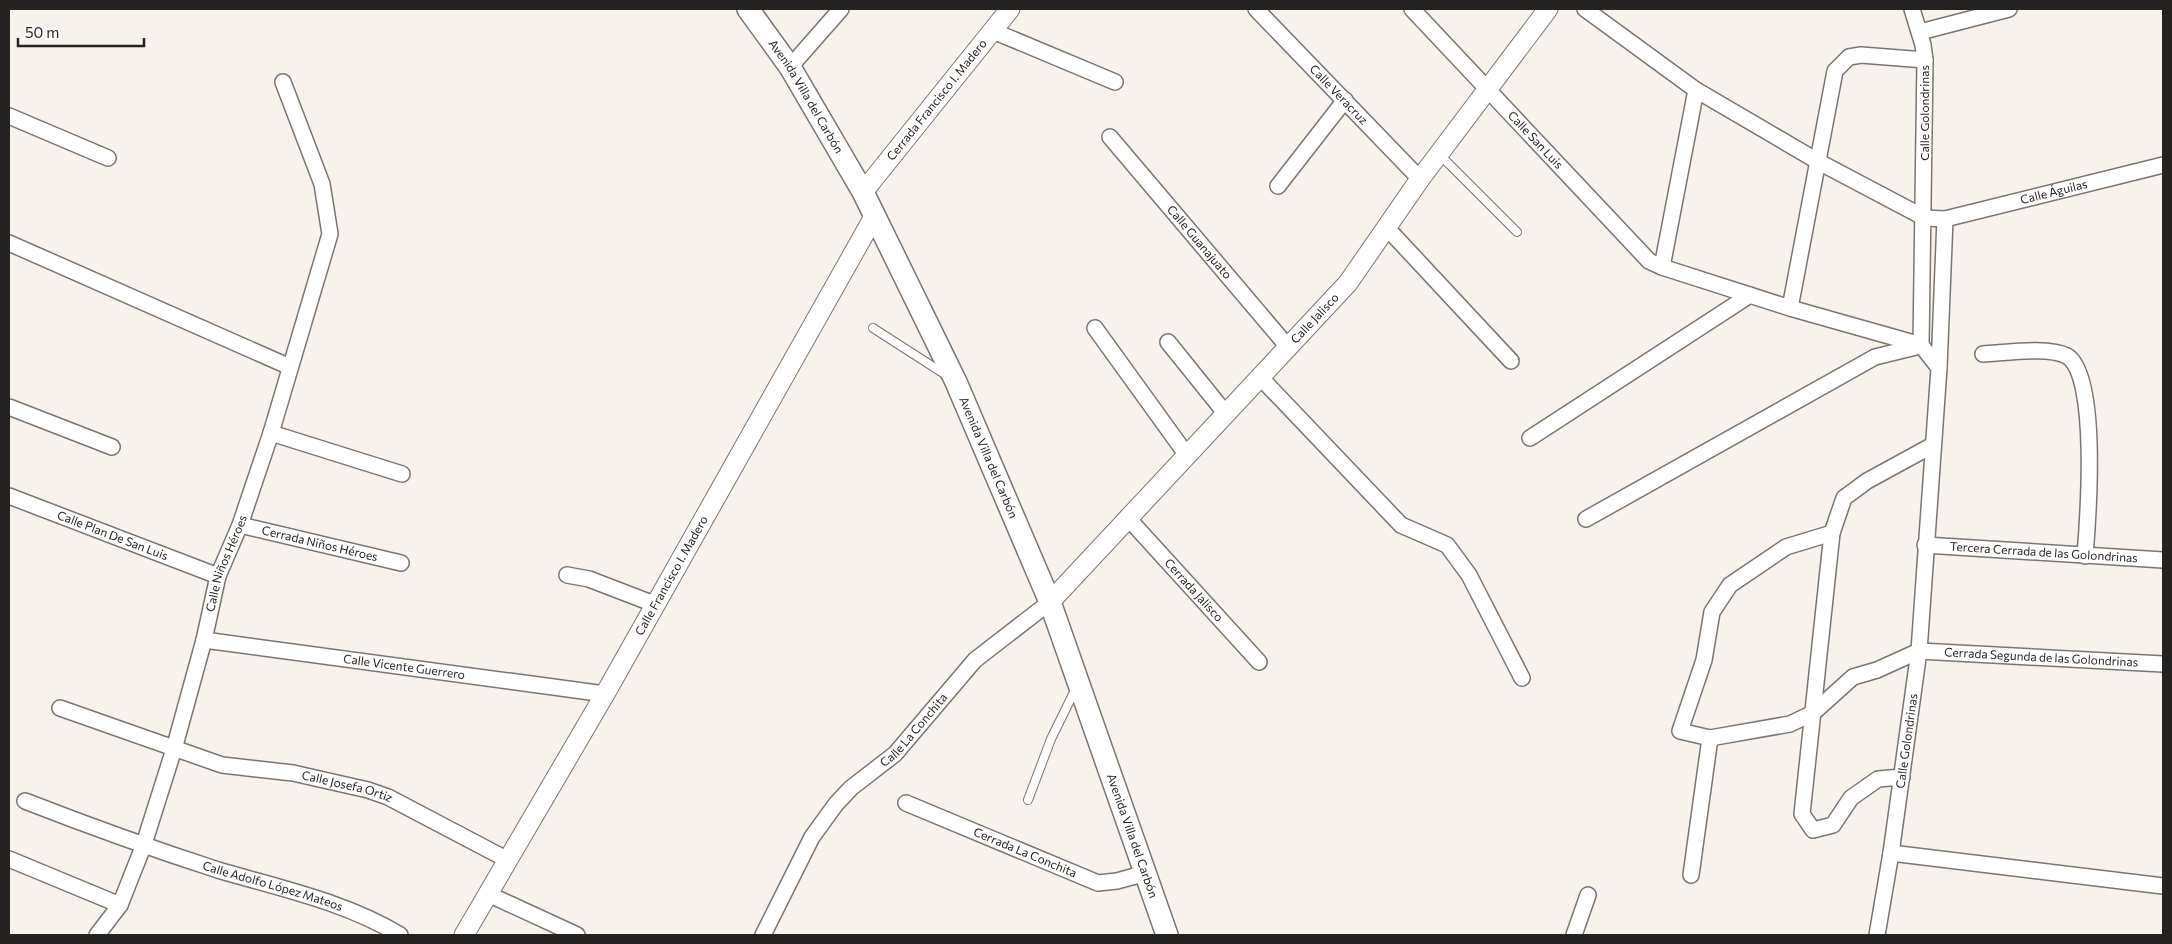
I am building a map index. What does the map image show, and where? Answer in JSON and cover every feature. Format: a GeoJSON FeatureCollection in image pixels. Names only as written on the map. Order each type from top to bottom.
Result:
{"type":"FeatureCollection","features":[{"type":"Feature","properties":{"kind":"main road","name":"Avenida Villa del Carbón"},"geometry":{"type":"LineString","coordinates":[[748,9],[790,67],[864,192],[956,382],[1050,602],[1167,935]]}},
{"type":"Feature","properties":{"kind":"street"},"geometry":{"type":"LineString","coordinates":[[790,67],[841,9]]}},
{"type":"Feature","properties":{"kind":"street","name":"Cerrada Francisco I. Madero"},"geometry":{"type":"LineString","coordinates":[[864,192],[1010,9]]}},
{"type":"Feature","properties":{"kind":"street","name":"Calle Veracruz"},"geometry":{"type":"LineString","coordinates":[[1256,9],[1420,180]]}},
{"type":"Feature","properties":{"kind":"street","name":"Calle San Luis"},"geometry":{"type":"LineString","coordinates":[[1412,9],[1649,261],[1662,267],[1790,308],[1922,345]]}},
{"type":"Feature","properties":{"kind":"street","name":"Calle Jalisco"},"geometry":{"type":"LineString","coordinates":[[1050,602],[1127,517],[1260,378],[1348,282],[1486,88],[1548,9]]}},
{"type":"Feature","properties":{"kind":"street"},"geometry":{"type":"LineString","coordinates":[[1585,9],[1696,90],[1819,162],[1925,218]]}},
{"type":"Feature","properties":{"kind":"street","name":"Calle Golondrinas"},"geometry":{"type":"LineString","coordinates":[[1912,9],[1920,32],[1925,60],[1925,218],[1922,345]]}},
{"type":"Feature","properties":{"kind":"street"},"geometry":{"type":"LineString","coordinates":[[1920,32],[2009,9]]}},
{"type":"Feature","properties":{"kind":"street"},"geometry":{"type":"LineString","coordinates":[[993,31],[1115,82]]}},
{"type":"Feature","properties":{"kind":"street"},"geometry":{"type":"LineString","coordinates":[[1790,308],[1835,71],[1849,57],[1861,55],[1925,60]]}},
{"type":"Feature","properties":{"kind":"street","name":"Calle Niños Héroes"},"geometry":{"type":"LineString","coordinates":[[97,935],[120,905],[143,847],[174,749],[204,640],[218,576],[240,525],[271,433],[330,234],[322,184],[284,82]]}},
{"type":"Feature","properties":{"kind":"street"},"geometry":{"type":"LineString","coordinates":[[1662,267],[1696,90]]}},
{"type":"Feature","properties":{"kind":"street"},"geometry":{"type":"LineString","coordinates":[[1278,186],[1345,100]]}},
{"type":"Feature","properties":{"kind":"street"},"geometry":{"type":"LineString","coordinates":[[9,116],[108,158]]}},
{"type":"Feature","properties":{"kind":"street","name":"Calle Guanajuato"},"geometry":{"type":"LineString","coordinates":[[1110,137],[1288,347]]}},
{"type":"Feature","properties":{"kind":"street","name":"Calle Águilas"},"geometry":{"type":"LineString","coordinates":[[1925,218],[1945,219],[2163,165]]}},
{"type":"Feature","properties":{"kind":"street","name":"Calle Francisco I. Madero"},"geometry":{"type":"LineString","coordinates":[[464,935],[605,694],[654,604],[875,215]]}},
{"type":"Feature","properties":{"kind":"street","name":"Calle Golondrinas"},"geometry":{"type":"LineString","coordinates":[[1877,935],[1892,854],[1919,651],[1939,368],[1945,219]]}},
{"type":"Feature","properties":{"kind":"street"},"geometry":{"type":"LineString","coordinates":[[1386,227],[1511,361]]}},
{"type":"Feature","properties":{"kind":"street"},"geometry":{"type":"LineString","coordinates":[[9,243],[290,367]]}},
{"type":"Feature","properties":{"kind":"street"},"geometry":{"type":"LineString","coordinates":[[1530,438],[1750,295]]}},
{"type":"Feature","properties":{"kind":"street"},"geometry":{"type":"LineString","coordinates":[[1095,328],[1186,454]]}},
{"type":"Feature","properties":{"kind":"street"},"geometry":{"type":"LineString","coordinates":[[1168,342],[1226,414]]}},
{"type":"Feature","properties":{"kind":"street"},"geometry":{"type":"LineString","coordinates":[[1586,519],[1876,357],[1922,345],[1939,368]]}},
{"type":"Feature","properties":{"kind":"street"},"geometry":{"type":"LineString","coordinates":[[1983,354],[2050,352],[2064,355],[2075,362],[2081,376],[2088,424],[2088,522],[2084,556]]}},
{"type":"Feature","properties":{"kind":"street"},"geometry":{"type":"LineString","coordinates":[[1260,378],[1401,524],[1447,544],[1470,575],[1522,678]]}},
{"type":"Feature","properties":{"kind":"street"},"geometry":{"type":"LineString","coordinates":[[9,406],[112,448]]}},
{"type":"Feature","properties":{"kind":"street"},"geometry":{"type":"LineString","coordinates":[[271,433],[402,474]]}},
{"type":"Feature","properties":{"kind":"street"},"geometry":{"type":"LineString","coordinates":[[1902,777],[1878,779],[1851,798],[1833,825],[1813,830],[1802,814],[1832,532],[1844,498],[1867,481],[1933,444]]}},
{"type":"Feature","properties":{"kind":"street","name":"Calle Plan De San Luis"},"geometry":{"type":"LineString","coordinates":[[9,496],[218,576]]}},
{"type":"Feature","properties":{"kind":"street","name":"Cerrada Jalisco"},"geometry":{"type":"LineString","coordinates":[[1127,517],[1259,662]]}},
{"type":"Feature","properties":{"kind":"street","name":"Cerrada Niños Héroes"},"geometry":{"type":"LineString","coordinates":[[240,525],[401,563]]}},
{"type":"Feature","properties":{"kind":"street"},"geometry":{"type":"LineString","coordinates":[[1832,532],[1786,547],[1730,585],[1712,612],[1704,660],[1680,731],[1710,738],[1790,724],[1813,713],[1853,677],[1877,670],[1919,651]]}},
{"type":"Feature","properties":{"kind":"street","name":"Tercera Cerrada de las Golondrinas"},"geometry":{"type":"LineString","coordinates":[[1925,546],[2163,560]]}},
{"type":"Feature","properties":{"kind":"street"},"geometry":{"type":"LineString","coordinates":[[568,575],[589,578],[654,604]]}},
{"type":"Feature","properties":{"kind":"street","name":"Calle La Conchita"},"geometry":{"type":"LineString","coordinates":[[763,935],[812,837],[851,788],[895,754],[975,660],[1050,602]]}},
{"type":"Feature","properties":{"kind":"street","name":"Calle Vicente Guerrero"},"geometry":{"type":"LineString","coordinates":[[204,640],[605,694]]}},
{"type":"Feature","properties":{"kind":"street","name":"Cerrada Segunda de las Golondrinas"},"geometry":{"type":"LineString","coordinates":[[1919,651],[2163,664]]}},
{"type":"Feature","properties":{"kind":"street","name":"Calle Josefa Ortiz"},"geometry":{"type":"LineString","coordinates":[[60,708],[174,749],[234,768],[293,773],[368,790],[388,797],[508,860]]}},
{"type":"Feature","properties":{"kind":"street"},"geometry":{"type":"LineString","coordinates":[[1691,874],[1710,738]]}},
{"type":"Feature","properties":{"kind":"street","name":"Calle Adolfo López Mateos"},"geometry":{"type":"LineString","coordinates":[[25,801],[143,847],[318,900],[378,921],[400,935]]}},
{"type":"Feature","properties":{"kind":"street","name":"Cerrada La Conchita"},"geometry":{"type":"LineString","coordinates":[[906,803],[1098,883],[1117,882],[1146,873]]}},
{"type":"Feature","properties":{"kind":"street"},"geometry":{"type":"LineString","coordinates":[[1892,854],[2163,886]]}},
{"type":"Feature","properties":{"kind":"street"},"geometry":{"type":"LineString","coordinates":[[9,858],[120,905]]}},
{"type":"Feature","properties":{"kind":"street"},"geometry":{"type":"LineString","coordinates":[[488,894],[577,935]]}},
{"type":"Feature","properties":{"kind":"street"},"geometry":{"type":"LineString","coordinates":[[1574,935],[1588,895]]}},
{"type":"Feature","properties":{"kind":"lane"},"geometry":{"type":"LineString","coordinates":[[1440,155],[1517,232]]}},
{"type":"Feature","properties":{"kind":"lane"},"geometry":{"type":"LineString","coordinates":[[873,328],[956,382]]}},
{"type":"Feature","properties":{"kind":"lane"},"geometry":{"type":"LineString","coordinates":[[1028,800],[1051,739],[1078,684]]}}]}
